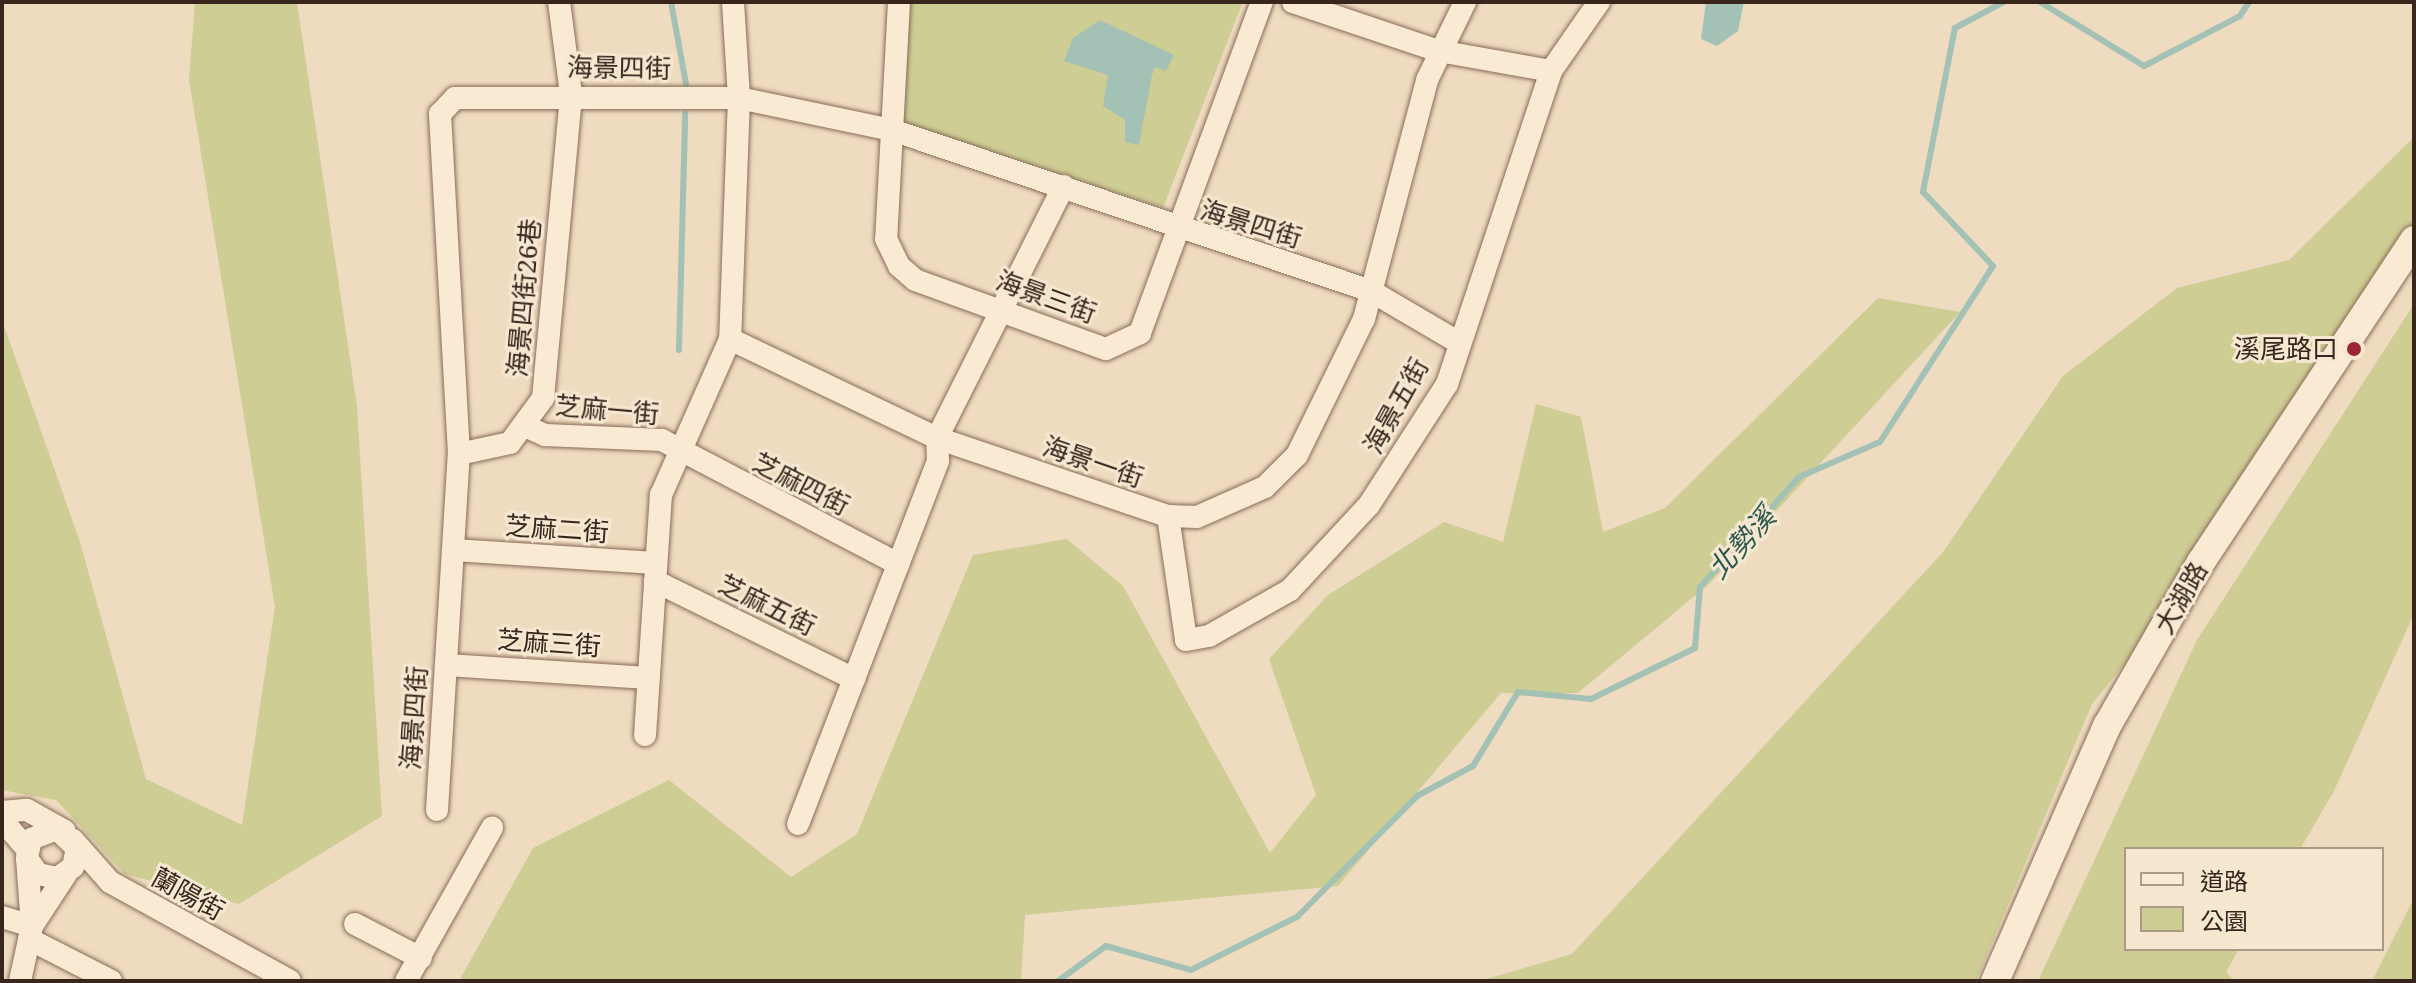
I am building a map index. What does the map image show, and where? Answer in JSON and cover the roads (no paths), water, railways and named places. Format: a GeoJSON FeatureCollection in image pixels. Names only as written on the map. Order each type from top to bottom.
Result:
{"type":"FeatureCollection","features":[{"type":"Feature","properties":{"kind":"street","name":"海景四街26巷"},"geometry":{"type":"LineString","coordinates":[[527,427],[543,398],[571,94],[559,2]]}},
{"type":"Feature","properties":{"kind":"street"},"geometry":{"type":"LineString","coordinates":[[645,735],[661,495],[730,339],[739,98],[733,2]]}},
{"type":"Feature","properties":{"kind":"street","name":"海景三街"},"geometry":{"type":"LineString","coordinates":[[899,2],[886,239],[899,266],[915,280],[1106,349],[1129,343],[1140,333],[1173,229],[1262,2]]}},
{"type":"Feature","properties":{"kind":"street"},"geometry":{"type":"LineString","coordinates":[[1293,2],[1439,51],[1551,71]]}},
{"type":"Feature","properties":{"kind":"street","name":"海景一街"},"geometry":{"type":"LineString","coordinates":[[730,339],[937,438],[1168,516],[1230,508],[1297,455],[1371,291],[1439,51],[1465,2]]}},
{"type":"Feature","properties":{"kind":"street","name":"海景五街"},"geometry":{"type":"LineString","coordinates":[[1168,516],[1186,640],[1209,636],[1290,590],[1369,505],[1447,384],[1458,342],[1551,71],[1599,2]]}},
{"type":"Feature","properties":{"kind":"street","name":"海景四街"},"geometry":{"type":"LineString","coordinates":[[437,810],[459,454],[440,114],[455,98],[571,94],[739,98],[892,130],[1064,186],[1173,229],[1371,291],[1458,342]]}},
{"type":"Feature","properties":{"kind":"street"},"geometry":{"type":"LineString","coordinates":[[798,824],[938,461],[937,438],[1064,186]]}},
{"type":"Feature","properties":{"kind":"street","name":"大湖路"},"geometry":{"type":"LineString","coordinates":[[1995,981],[2107,726],[2210,549],[2414,240]]}},
{"type":"Feature","properties":{"kind":"street"},"geometry":{"type":"LineString","coordinates":[[459,454],[510,443],[527,427]]}},
{"type":"Feature","properties":{"kind":"street","name":"芝麻一街"},"geometry":{"type":"LineString","coordinates":[[527,427],[545,435],[662,440],[681,450]]}},
{"type":"Feature","properties":{"kind":"street","name":"芝麻四街"},"geometry":{"type":"LineString","coordinates":[[681,450],[898,564]]}},
{"type":"Feature","properties":{"kind":"street","name":"芝麻二街"},"geometry":{"type":"LineString","coordinates":[[453,550],[656,572]]}},
{"type":"Feature","properties":{"kind":"street","name":"芝麻五街"},"geometry":{"type":"LineString","coordinates":[[656,572],[854,679]]}},
{"type":"Feature","properties":{"kind":"street","name":"芝麻三街"},"geometry":{"type":"LineString","coordinates":[[446,665],[649,678]]}},
{"type":"Feature","properties":{"kind":"street","name":"蘭陽街"},"geometry":{"type":"LineString","coordinates":[[2,812],[27,810],[69,836],[110,882],[290,981]]}},
{"type":"Feature","properties":{"kind":"street"},"geometry":{"type":"LineString","coordinates":[[2,820],[47,878],[66,874]]}},
{"type":"Feature","properties":{"kind":"street"},"geometry":{"type":"LineString","coordinates":[[20,981],[30,932],[27,853],[47,828],[69,836],[77,858],[30,932]]}},
{"type":"Feature","properties":{"kind":"street"},"geometry":{"type":"LineString","coordinates":[[406,981],[492,828]]}},
{"type":"Feature","properties":{"kind":"street"},"geometry":{"type":"LineString","coordinates":[[2,917],[111,981]]}},
{"type":"Feature","properties":{"kind":"street"},"geometry":{"type":"LineString","coordinates":[[355,924],[421,958]]}},
{"type":"Feature","properties":{"kind":"waterway"},"geometry":{"type":"LineString","coordinates":[[671,2],[686,84]]}},
{"type":"Feature","properties":{"kind":"waterway","name":"北勢溪"},"geometry":{"type":"LineString","coordinates":[[1058,981],[1106,946],[1191,970],[1297,917],[1417,796],[1473,766],[1518,692],[1591,699],[1695,648],[1700,587],[1799,477],[1880,442],[1993,266],[1923,192],[1955,28],[2004,2]]}},
{"type":"Feature","properties":{"kind":"waterway","name":"北勢溪"},"geometry":{"type":"LineString","coordinates":[[2040,2],[2144,66],[2240,16],[2249,2]]}},
{"type":"Feature","properties":{"kind":"waterway"},"geometry":{"type":"LineString","coordinates":[[679,350],[685,114]]}},
{"type":"Feature","properties":{"kind":"place","name":"溪尾路口"},"geometry":{"type":"Point","coordinates":[2354,349]}}]}
